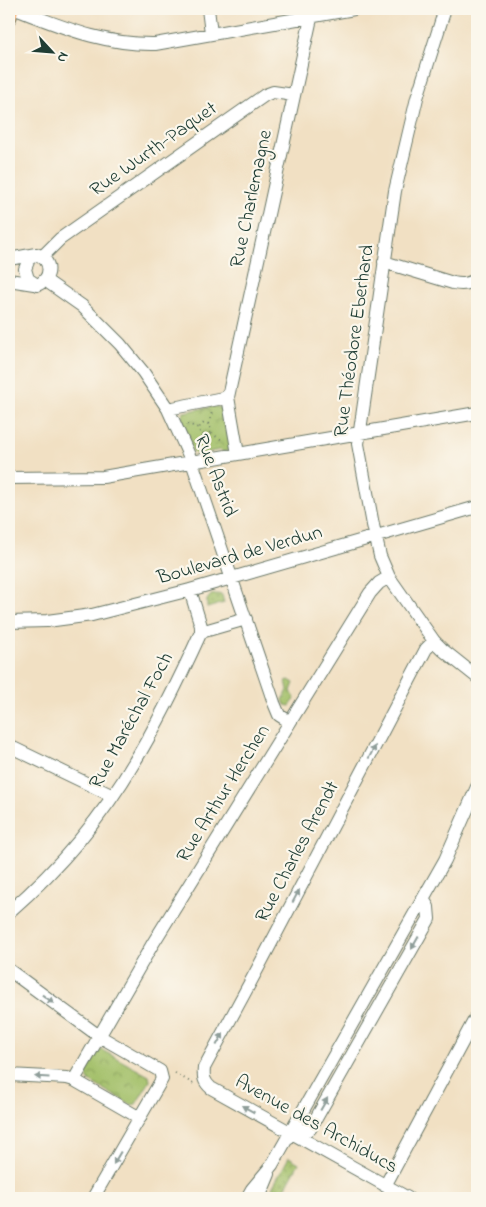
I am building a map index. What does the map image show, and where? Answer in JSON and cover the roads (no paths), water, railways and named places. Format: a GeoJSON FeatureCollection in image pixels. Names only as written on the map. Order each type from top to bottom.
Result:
{"type":"FeatureCollection","features":[{"type":"Feature","properties":{"kind":"main road"},"geometry":{"type":"LineString","coordinates":[[9,17],[11,9]]}},
{"type":"Feature","properties":{"kind":"street"},"geometry":{"type":"LineString","coordinates":[[15,9],[79,33],[125,43],[155,44],[312,13],[354,9]]}},
{"type":"Feature","properties":{"kind":"street"},"geometry":{"type":"LineString","coordinates":[[208,9],[212,33]]}},
{"type":"Feature","properties":{"kind":"street","name":"Rue Théodore Eberhard"},"geometry":{"type":"LineString","coordinates":[[445,9],[427,62],[395,191],[358,444],[375,536],[380,556],[389,577],[434,640],[443,650],[477,677]]}},
{"type":"Feature","properties":{"kind":"street","name":"Rue Charlemagne"},"geometry":{"type":"LineString","coordinates":[[238,454],[228,397],[312,13]]}},
{"type":"Feature","properties":{"kind":"street","name":"Rue Wurth-Paquet"},"geometry":{"type":"LineString","coordinates":[[39,255],[264,95],[274,92],[294,96]]}},
{"type":"Feature","properties":{"kind":"street"},"geometry":{"type":"LineString","coordinates":[[13,257],[39,255],[47,261],[49,267],[48,274],[41,282],[28,279],[25,269],[29,258],[39,255]]}},
{"type":"Feature","properties":{"kind":"street"},"geometry":{"type":"LineString","coordinates":[[384,262],[453,283],[470,283],[477,279]]}},
{"type":"Feature","properties":{"kind":"street","name":"Rue Astrid"},"geometry":{"type":"LineString","coordinates":[[9,280],[41,282],[82,306],[114,338],[143,372],[168,409],[192,462],[274,703],[279,715],[290,722]]}},
{"type":"Feature","properties":{"kind":"street"},"geometry":{"type":"LineString","coordinates":[[168,409],[228,397]]}},
{"type":"Feature","properties":{"kind":"street"},"geometry":{"type":"LineString","coordinates":[[9,478],[103,477],[477,413]]}},
{"type":"Feature","properties":{"kind":"street","name":"Boulevard de Verdun"},"geometry":{"type":"LineString","coordinates":[[9,622],[47,621],[92,615],[190,590],[477,507]]}},
{"type":"Feature","properties":{"kind":"street","name":"Rue Arthur Herchen"},"geometry":{"type":"LineString","coordinates":[[74,1080],[152,945],[370,592],[389,577]]}},
{"type":"Feature","properties":{"kind":"street"},"geometry":{"type":"LineString","coordinates":[[190,590],[202,632],[246,619]]}},
{"type":"Feature","properties":{"kind":"street","name":"Rue Maréchal Foch"},"geometry":{"type":"LineString","coordinates":[[9,912],[53,870],[80,839],[112,796],[135,762],[202,632]]}},
{"type":"Feature","properties":{"kind":"street","name":"Rue Charles Arendt"},"geometry":{"type":"LineString","coordinates":[[200,1084],[204,1068],[426,649],[434,640]]}},
{"type":"Feature","properties":{"kind":"street"},"geometry":{"type":"LineString","coordinates":[[9,746],[112,796]]}},
{"type":"Feature","properties":{"kind":"street"},"geometry":{"type":"LineString","coordinates":[[247,1198],[272,1165],[445,860],[477,787]]}},
{"type":"Feature","properties":{"kind":"street"},"geometry":{"type":"LineString","coordinates":[[290,1132],[310,1128],[346,1066],[429,919],[428,907],[423,899]]}},
{"type":"Feature","properties":{"kind":"street"},"geometry":{"type":"LineString","coordinates":[[9,970],[98,1036],[160,1071],[162,1079],[94,1198]]}},
{"type":"Feature","properties":{"kind":"street"},"geometry":{"type":"LineString","coordinates":[[375,983],[388,990]]}},
{"type":"Feature","properties":{"kind":"street"},"geometry":{"type":"LineString","coordinates":[[386,1186],[477,1015]]}},
{"type":"Feature","properties":{"kind":"street"},"geometry":{"type":"LineString","coordinates":[[332,1059],[346,1066]]}},
{"type":"Feature","properties":{"kind":"street"},"geometry":{"type":"LineString","coordinates":[[9,1075],[74,1080],[140,1118]]}},
{"type":"Feature","properties":{"kind":"street","name":"Avenue des Archiducs"},"geometry":{"type":"LineString","coordinates":[[200,1084],[408,1198]]}},
{"type":"Feature","properties":{"kind":"street"},"geometry":{"type":"LineString","coordinates":[[258,1198],[265,1187],[272,1165]]}}]}
